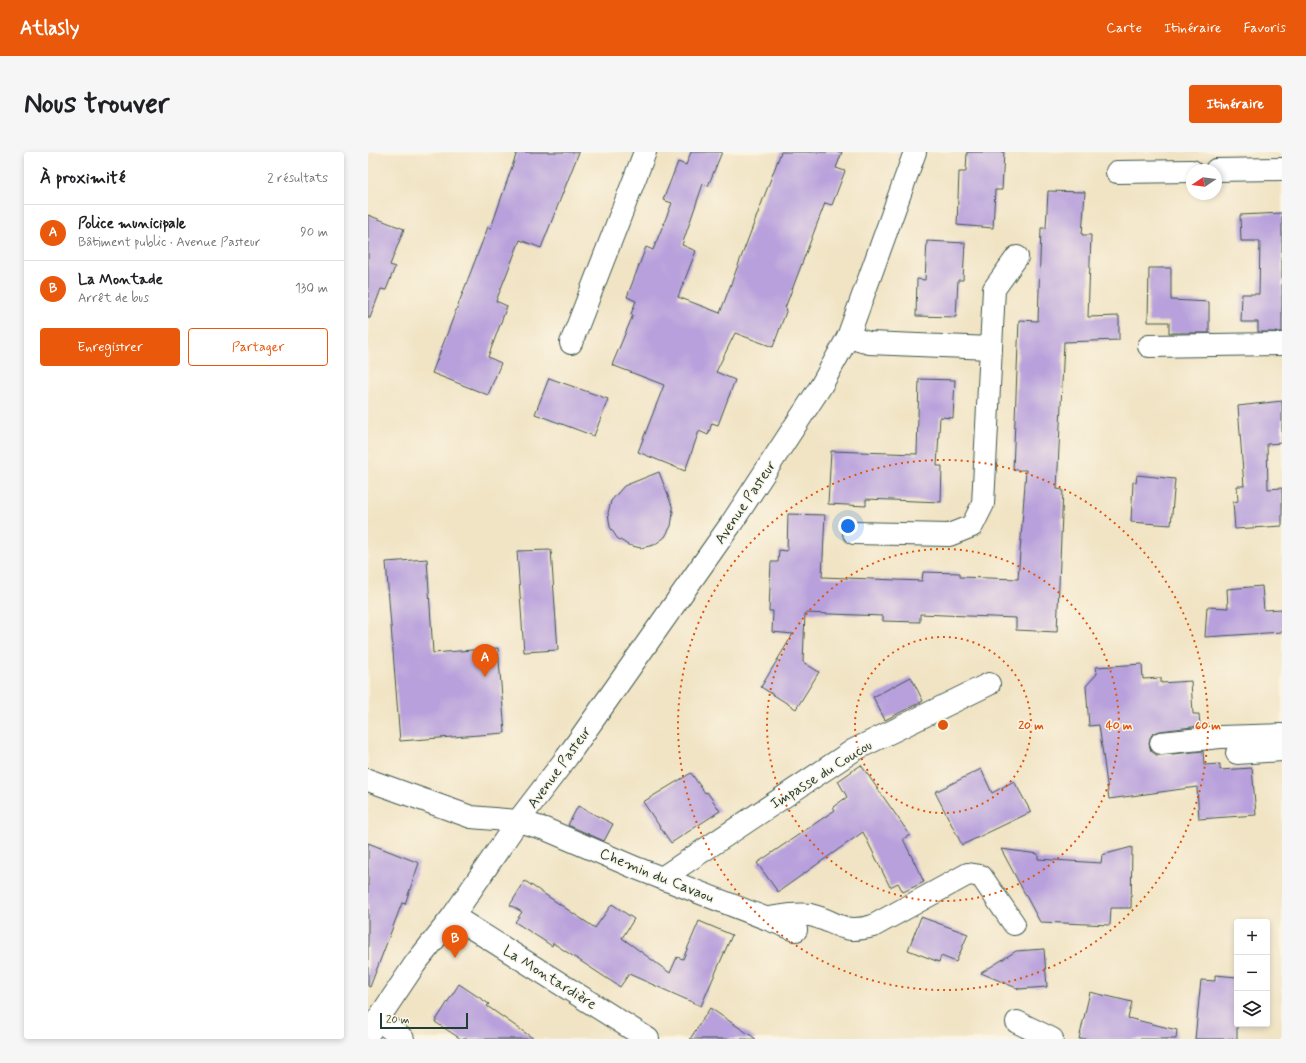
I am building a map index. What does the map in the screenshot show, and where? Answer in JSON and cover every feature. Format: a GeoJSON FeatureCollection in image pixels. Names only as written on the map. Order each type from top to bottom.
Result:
{"type":"FeatureCollection","features":[{"type":"Feature","properties":{"kind":"street"},"geometry":{"type":"LineString","coordinates":[[571,343],[645,152]]}},
{"type":"Feature","properties":{"kind":"street","name":"Avenue Pasteur"},"geometry":{"type":"LineString","coordinates":[[373,1026],[415,964],[452,916],[518,821],[567,757],[731,524],[821,386],[848,337],[915,152]]}},
{"type":"Feature","properties":{"kind":"street"},"geometry":{"type":"LineString","coordinates":[[1222,170],[1282,169]]}},
{"type":"Feature","properties":{"kind":"street"},"geometry":{"type":"LineString","coordinates":[[1116,172],[1186,171]]}},
{"type":"Feature","properties":{"kind":"street"},"geometry":{"type":"LineString","coordinates":[[854,533],[949,536],[972,526],[983,504],[994,290],[1017,257]]}},
{"type":"Feature","properties":{"kind":"street"},"geometry":{"type":"LineString","coordinates":[[848,337],[869,343],[991,348]]}},
{"type":"Feature","properties":{"kind":"street"},"geometry":{"type":"LineString","coordinates":[[1149,346],[1282,344]]}},
{"type":"Feature","properties":{"kind":"street","name":"Impasse du Coucou"},"geometry":{"type":"LineString","coordinates":[[662,878],[854,750],[989,684]]}},
{"type":"Feature","properties":{"kind":"street"},"geometry":{"type":"LineString","coordinates":[[1161,743],[1220,737],[1282,735]]}},
{"type":"Feature","properties":{"kind":"street"},"geometry":{"type":"LineString","coordinates":[[1237,753],[1282,750]]}},
{"type":"Feature","properties":{"kind":"street","name":"Chemin du Cavaou"},"geometry":{"type":"LineString","coordinates":[[368,780],[472,817],[518,821],[545,829],[662,878],[769,918],[796,930]]}},
{"type":"Feature","properties":{"kind":"street"},"geometry":{"type":"LineString","coordinates":[[769,918],[797,914],[811,916],[843,929],[859,930],[873,926],[968,874],[980,876],[1014,924]]}},
{"type":"Feature","properties":{"kind":"street","name":"La Montardière"},"geometry":{"type":"LineString","coordinates":[[452,916],[648,1039]]}},
{"type":"Feature","properties":{"kind":"street"},"geometry":{"type":"LineString","coordinates":[[1017,1022],[1052,1039]]}},
{"type":"Feature","properties":{"kind":"street"},"geometry":{"type":"LineString","coordinates":[[373,1026],[403,1039]]}},
{"type":"Feature","properties":{"kind":"building"},"geometry":{"type":"Polygon","coordinates":[[[517,152],[579,152],[541,248],[520,240],[496,301],[507,306],[488,357],[501,363],[488,395],[432,373],[488,227],[491,228],[517,152]]]}},
{"type":"Feature","properties":{"kind":"building"},"geometry":{"type":"Polygon","coordinates":[[[691,152],[722,152],[708,186],[703,184],[682,245],[696,251],[678,297],[720,313],[781,152],[842,152],[836,168],[845,171],[832,205],[825,203],[785,308],[787,309],[773,347],[735,333],[716,372],[735,380],[718,425],[712,423],[708,435],[699,431],[685,471],[638,452],[664,385],[612,365],[633,315],[631,314],[636,301],[627,297],[646,247],[653,250],[672,203],[663,200],[678,162],[686,165],[691,152]]]}},
{"type":"Feature","properties":{"kind":"building"},"geometry":{"type":"Polygon","coordinates":[[[967,152],[1004,152],[1002,190],[995,190],[993,228],[957,225],[959,172],[966,172],[967,152]]]}},
{"type":"Feature","properties":{"kind":"building"},"geometry":{"type":"Polygon","coordinates":[[[1048,191],[1085,192],[1082,235],[1091,235],[1088,317],[1119,316],[1119,340],[1064,342],[1057,489],[1063,490],[1057,632],[1016,630],[1016,618],[920,614],[920,622],[883,621],[883,616],[805,613],[803,662],[819,672],[796,709],[761,687],[793,634],[772,632],[773,611],[769,611],[771,562],[778,562],[779,550],[787,551],[788,514],[825,515],[822,577],[922,581],[923,572],[960,573],[960,577],[1018,579],[1026,470],[1013,470],[1019,320],[1038,321],[1041,228],[1046,228],[1048,191]]]}},
{"type":"Feature","properties":{"kind":"building"},"geometry":{"type":"Polygon","coordinates":[[[1282,213],[1282,332],[1258,332],[1258,322],[1241,322],[1242,294],[1259,294],[1260,241],[1241,241],[1240,215],[1282,213]]]}},
{"type":"Feature","properties":{"kind":"building"},"geometry":{"type":"Polygon","coordinates":[[[368,215],[404,229],[390,265],[395,267],[386,290],[381,289],[370,318],[368,318],[368,215]]]}},
{"type":"Feature","properties":{"kind":"building"},"geometry":{"type":"Polygon","coordinates":[[[927,241],[965,243],[963,280],[958,280],[956,317],[916,316],[917,279],[925,280],[927,241]]]}},
{"type":"Feature","properties":{"kind":"building"},"geometry":{"type":"Polygon","coordinates":[[[1149,268],[1171,268],[1171,300],[1209,302],[1209,333],[1169,333],[1169,322],[1148,322],[1149,268]]]}},
{"type":"Feature","properties":{"kind":"building"},"geometry":{"type":"Polygon","coordinates":[[[549,378],[608,399],[594,436],[535,414],[549,378]]]}},
{"type":"Feature","properties":{"kind":"building"},"geometry":{"type":"Polygon","coordinates":[[[919,379],[955,380],[953,418],[940,417],[937,466],[942,466],[941,502],[866,499],[866,506],[828,504],[831,451],[917,454],[919,379]]]}},
{"type":"Feature","properties":{"kind":"building"},"geometry":{"type":"Polygon","coordinates":[[[1282,401],[1282,443],[1267,444],[1268,489],[1282,488],[1282,526],[1235,529],[1233,502],[1238,501],[1237,486],[1244,486],[1238,406],[1282,401]]]}},
{"type":"Feature","properties":{"kind":"building"},"geometry":{"type":"Polygon","coordinates":[[[659,472],[672,506],[673,513],[671,526],[665,537],[654,545],[641,548],[628,545],[617,538],[610,527],[608,513],[611,501],[624,486],[659,472]]]}},
{"type":"Feature","properties":{"kind":"building"},"geometry":{"type":"Polygon","coordinates":[[[1137,475],[1175,479],[1171,525],[1131,522],[1133,482],[1136,483],[1137,475]]]}},
{"type":"Feature","properties":{"kind":"building"},"geometry":{"type":"Polygon","coordinates":[[[551,550],[558,650],[524,652],[517,551],[551,550]]]}},
{"type":"Feature","properties":{"kind":"building"},"geometry":{"type":"Polygon","coordinates":[[[427,559],[433,653],[498,648],[505,733],[400,741],[386,562],[427,559]]]}},
{"type":"Feature","properties":{"kind":"building"},"geometry":{"type":"Polygon","coordinates":[[[1262,586],[1264,610],[1282,609],[1282,632],[1205,637],[1207,607],[1228,608],[1227,589],[1262,586]]]}},
{"type":"Feature","properties":{"kind":"building"},"geometry":{"type":"Polygon","coordinates":[[[1142,664],[1143,679],[1161,678],[1161,683],[1191,681],[1193,714],[1199,714],[1200,726],[1153,733],[1149,744],[1151,751],[1156,755],[1162,755],[1203,751],[1204,765],[1220,764],[1220,770],[1252,768],[1256,815],[1199,819],[1197,787],[1109,799],[1099,725],[1089,726],[1086,686],[1097,674],[1096,667],[1142,664]]]}},
{"type":"Feature","properties":{"kind":"building"},"geometry":{"type":"Polygon","coordinates":[[[911,677],[923,701],[885,720],[873,697],[911,677]]]}},
{"type":"Feature","properties":{"kind":"building"},"geometry":{"type":"Polygon","coordinates":[[[861,765],[910,835],[903,839],[924,882],[903,892],[898,883],[890,887],[863,832],[778,892],[757,863],[835,810],[833,807],[847,797],[838,781],[861,765]]]}},
{"type":"Feature","properties":{"kind":"building"},"geometry":{"type":"Polygon","coordinates":[[[981,769],[992,793],[1014,781],[1031,812],[962,845],[935,792],[981,769]]]}},
{"type":"Feature","properties":{"kind":"building"},"geometry":{"type":"Polygon","coordinates":[[[691,773],[720,811],[671,843],[643,802],[691,773]]]}},
{"type":"Feature","properties":{"kind":"building"},"geometry":{"type":"Polygon","coordinates":[[[578,806],[613,824],[604,841],[568,825],[578,806]]]}},
{"type":"Feature","properties":{"kind":"building"},"geometry":{"type":"Polygon","coordinates":[[[368,843],[419,863],[405,904],[402,903],[370,987],[368,986],[368,843]]]}},
{"type":"Feature","properties":{"kind":"building"},"geometry":{"type":"Polygon","coordinates":[[[1132,847],[1131,908],[1111,908],[1110,925],[1040,922],[1001,849],[1038,854],[1038,859],[1101,863],[1102,855],[1132,847]]]}},
{"type":"Feature","properties":{"kind":"building"},"geometry":{"type":"Polygon","coordinates":[[[525,881],[595,928],[612,904],[634,919],[622,938],[670,973],[677,957],[683,959],[699,921],[732,935],[701,1006],[629,974],[620,987],[553,943],[552,946],[515,922],[522,912],[510,905],[525,881]]]}},
{"type":"Feature","properties":{"kind":"building"},"geometry":{"type":"Polygon","coordinates":[[[921,917],[968,934],[956,962],[941,956],[939,962],[908,950],[921,917]]]}},
{"type":"Feature","properties":{"kind":"building"},"geometry":{"type":"Polygon","coordinates":[[[1044,949],[1047,987],[1019,989],[981,973],[1016,951],[1044,949]]]}},
{"type":"Feature","properties":{"kind":"building"},"geometry":{"type":"Polygon","coordinates":[[[1215,975],[1234,977],[1234,1027],[1237,1027],[1237,1039],[1195,1039],[1201,980],[1215,981],[1215,975]]]}},
{"type":"Feature","properties":{"kind":"building"},"geometry":{"type":"Polygon","coordinates":[[[459,984],[489,1004],[487,1006],[534,1039],[461,1039],[435,1022],[459,984]]]}},
{"type":"Feature","properties":{"kind":"building"},"geometry":{"type":"Polygon","coordinates":[[[1090,992],[1132,1002],[1128,1018],[1177,1030],[1176,1039],[1079,1039],[1090,992]]]}},
{"type":"Feature","properties":{"kind":"building"},"geometry":{"type":"Polygon","coordinates":[[[710,1008],[756,1039],[690,1039],[710,1008]]]}},
{"type":"Feature","properties":{"kind":"place","name":"Police municipale"},"geometry":{"type":"Point","coordinates":[485,677]}},
{"type":"Feature","properties":{"kind":"place","name":"La Montade"},"geometry":{"type":"Point","coordinates":[455,958]}}]}
